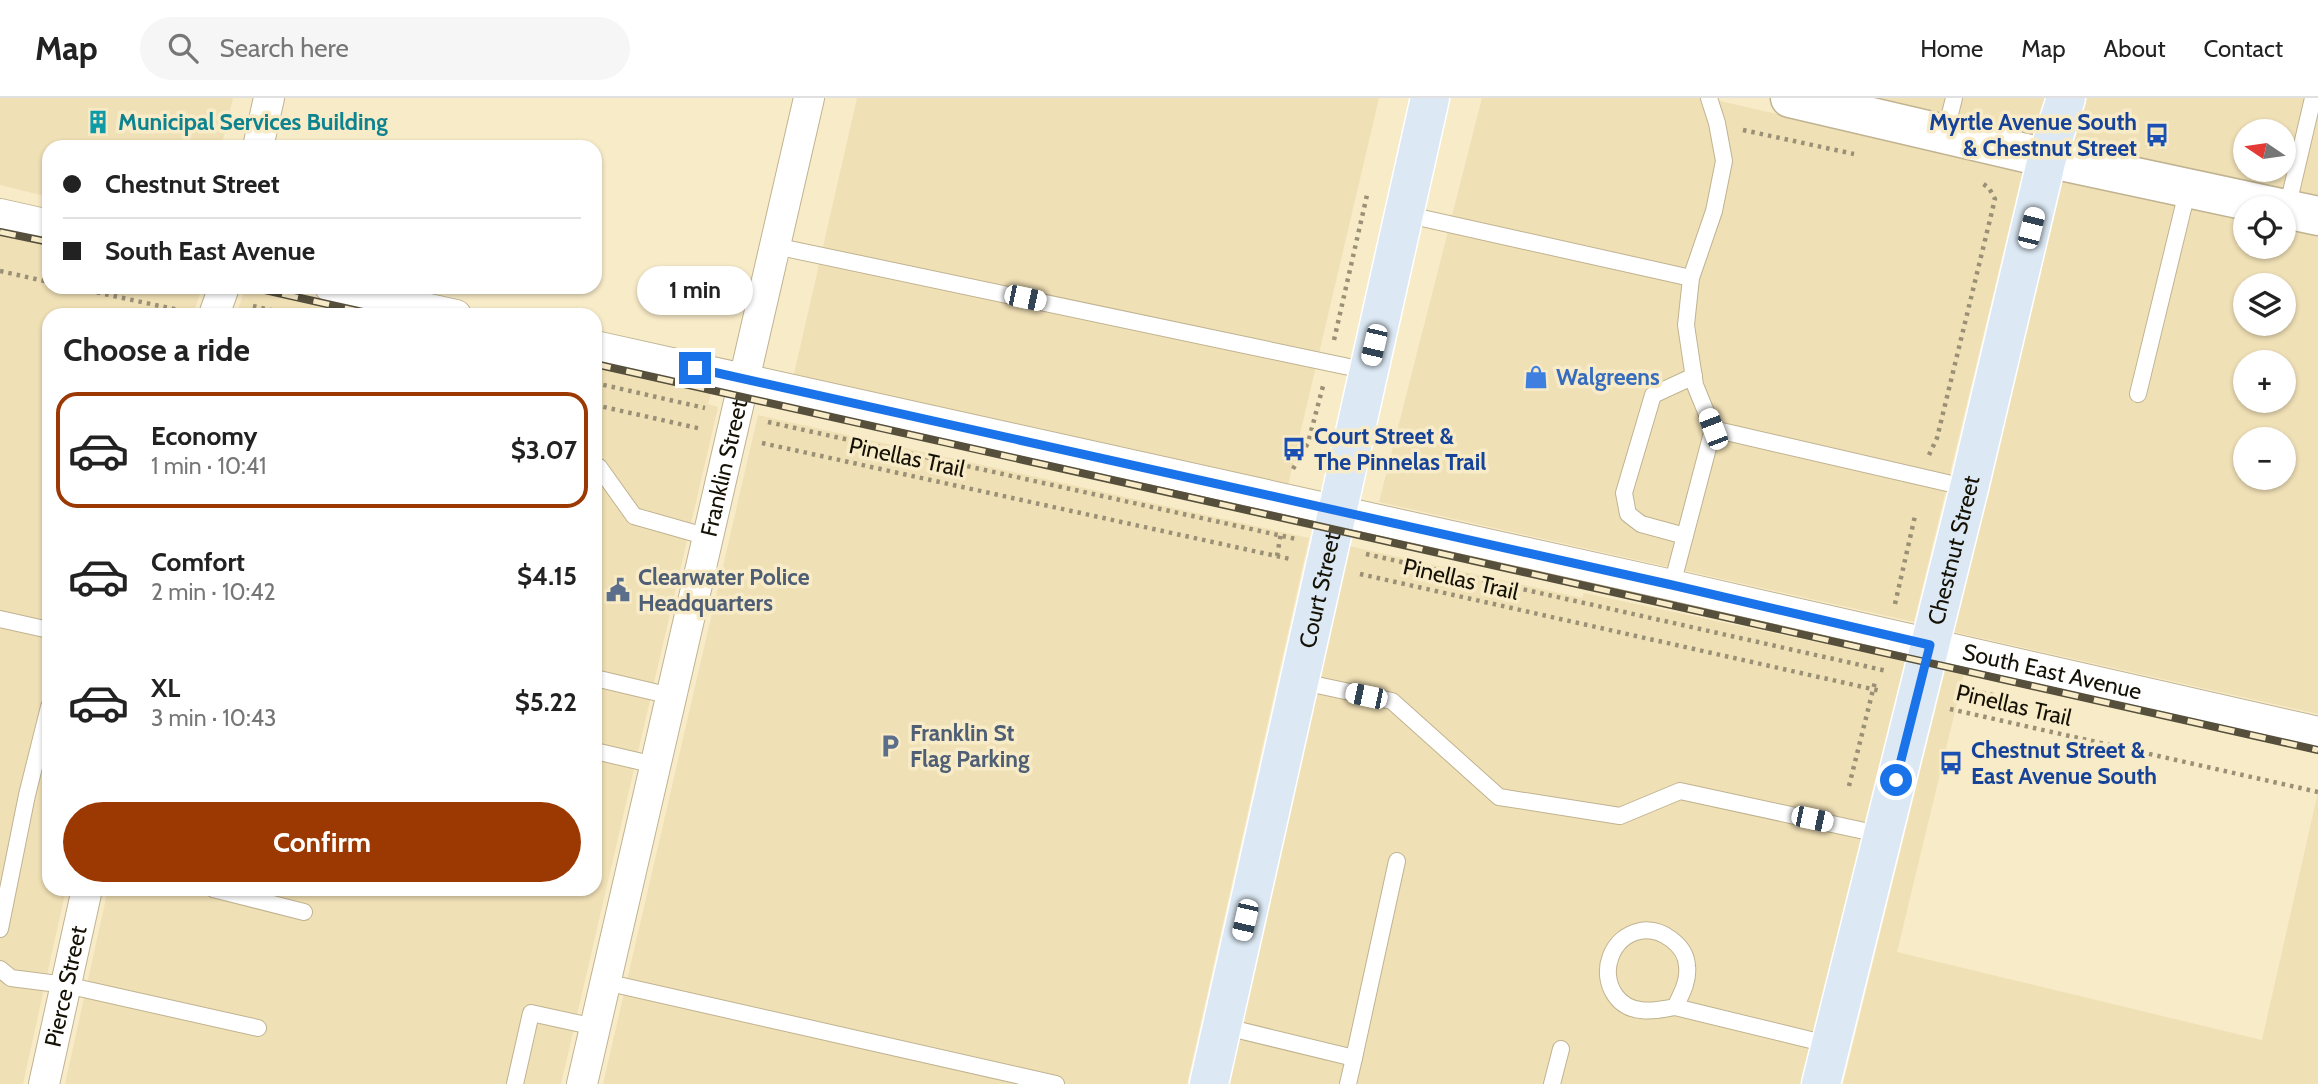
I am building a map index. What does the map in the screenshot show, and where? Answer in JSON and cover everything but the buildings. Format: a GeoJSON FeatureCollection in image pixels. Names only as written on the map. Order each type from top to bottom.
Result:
{"type":"FeatureCollection","features":[{"type":"Feature","properties":{"kind":"main road","name":"Court Street"},"geometry":{"type":"LineString","coordinates":[[1209,1084],[1430,98]]}},
{"type":"Feature","properties":{"kind":"main road"},"geometry":{"type":"LineString","coordinates":[[1790,98],[2048,158],[2302,212]]}},
{"type":"Feature","properties":{"kind":"main road","name":"Chestnut Street"},"geometry":{"type":"LineString","coordinates":[[1821,1084],[2048,158],[2066,98]]}},
{"type":"Feature","properties":{"kind":"street"},"geometry":{"type":"LineString","coordinates":[[260,140],[269,98]]}},
{"type":"Feature","properties":{"kind":"street","name":"Franklin Street"},"geometry":{"type":"LineString","coordinates":[[582,1084],[809,98]]}},
{"type":"Feature","properties":{"kind":"street"},"geometry":{"type":"LineString","coordinates":[[0,214],[42,223]]}},
{"type":"Feature","properties":{"kind":"street"},"geometry":{"type":"LineString","coordinates":[[207,308],[218,294]]}},
{"type":"Feature","properties":{"kind":"street"},"geometry":{"type":"LineString","coordinates":[[362,294],[424,308]]}},
{"type":"Feature","properties":{"kind":"street","name":"South East Avenue"},"geometry":{"type":"LineString","coordinates":[[602,348],[1288,500],[1329,541],[1672,585],[1922,674],[2318,732]]}},
{"type":"Feature","properties":{"kind":"street","name":"Pierce Street"},"geometry":{"type":"LineString","coordinates":[[44,1084],[85,896]]}},
{"type":"Feature","properties":{"kind":"lane"},"geometry":{"type":"LineString","coordinates":[[1672,585],[1713,429],[1694,376],[1686,325],[1691,278],[1714,211],[1724,161],[1709,98]]}},
{"type":"Feature","properties":{"kind":"lane"},"geometry":{"type":"LineString","coordinates":[[1945,134],[1954,98]]}},
{"type":"Feature","properties":{"kind":"lane"},"geometry":{"type":"LineString","coordinates":[[2302,212],[2313,98]]}},
{"type":"Feature","properties":{"kind":"lane"},"geometry":{"type":"LineString","coordinates":[[2138,394],[2188,188]]}},
{"type":"Feature","properties":{"kind":"lane"},"geometry":{"type":"LineString","coordinates":[[1404,214],[1691,278]]}},
{"type":"Feature","properties":{"kind":"lane"},"geometry":{"type":"LineString","coordinates":[[775,246],[1368,371]]}},
{"type":"Feature","properties":{"kind":"lane"},"geometry":{"type":"LineString","coordinates":[[1685,536],[1642,524],[1628,514],[1624,493],[1653,395],[1694,376]]}},
{"type":"Feature","properties":{"kind":"lane"},"geometry":{"type":"LineString","coordinates":[[1713,429],[1969,488]]}},
{"type":"Feature","properties":{"kind":"lane"},"geometry":{"type":"LineString","coordinates":[[602,471],[634,516],[708,537]]}},
{"type":"Feature","properties":{"kind":"lane"},"geometry":{"type":"LineString","coordinates":[[0,619],[42,628]]}},
{"type":"Feature","properties":{"kind":"lane"},"geometry":{"type":"LineString","coordinates":[[602,680],[671,696]]}},
{"type":"Feature","properties":{"kind":"lane"},"geometry":{"type":"LineString","coordinates":[[1298,681],[1392,701],[1499,797],[1620,817],[1680,791],[1883,835]]}},
{"type":"Feature","properties":{"kind":"lane"},"geometry":{"type":"LineString","coordinates":[[0,929],[42,735]]}},
{"type":"Feature","properties":{"kind":"lane"},"geometry":{"type":"LineString","coordinates":[[602,753],[655,765]]}},
{"type":"Feature","properties":{"kind":"lane"},"geometry":{"type":"LineString","coordinates":[[1348,1084],[1397,861]]}},
{"type":"Feature","properties":{"kind":"lane"},"geometry":{"type":"LineString","coordinates":[[241,896],[304,912]]}},
{"type":"Feature","properties":{"kind":"lane"},"geometry":{"type":"LineString","coordinates":[[1675,1007],[1685,985],[1688,964],[1679,945],[1662,933],[1641,931],[1622,939],[1609,957],[1607,977],[1616,997],[1633,1009],[1654,1012],[1675,1007],[1831,1045]]}},
{"type":"Feature","properties":{"kind":"lane"},"geometry":{"type":"LineString","coordinates":[[0,969],[11,978],[66,985],[258,1028]]}},
{"type":"Feature","properties":{"kind":"lane"},"geometry":{"type":"LineString","coordinates":[[605,982],[1056,1084]]}},
{"type":"Feature","properties":{"kind":"lane"},"geometry":{"type":"LineString","coordinates":[[515,1084],[531,1013],[595,1027]]}},
{"type":"Feature","properties":{"kind":"lane"},"geometry":{"type":"LineString","coordinates":[[1222,1026],[1354,1058]]}},
{"type":"Feature","properties":{"kind":"lane"},"geometry":{"type":"LineString","coordinates":[[1552,1084],[1561,1049]]}},
{"type":"Feature","properties":{"kind":"path"},"geometry":{"type":"LineString","coordinates":[[1741,130],[1864,156]]}},
{"type":"Feature","properties":{"kind":"path"},"geometry":{"type":"LineString","coordinates":[[1929,456],[1944,411],[1995,199],[1989,188],[1981,183]]}},
{"type":"Feature","properties":{"kind":"path"},"geometry":{"type":"LineString","coordinates":[[1277,556],[1294,468],[1308,443],[1368,190]]}},
{"type":"Feature","properties":{"kind":"path"},"geometry":{"type":"LineString","coordinates":[[1992,194],[2000,194]]}},
{"type":"Feature","properties":{"kind":"path"},"geometry":{"type":"LineString","coordinates":[[0,271],[42,280]]}},
{"type":"Feature","properties":{"kind":"path"},"geometry":{"type":"LineString","coordinates":[[106,294],[173,308]]}},
{"type":"Feature","properties":{"kind":"path","name":"Pinellas Trail"},"geometry":{"type":"LineString","coordinates":[[602,385],[734,425],[1277,556],[1329,541],[1873,689],[1922,674]]}},
{"type":"Feature","properties":{"kind":"path","name":"Pinellas Trail"},"geometry":{"type":"LineString","coordinates":[[602,406],[734,425],[1280,536],[1329,541],[1922,674],[2014,700]]}},
{"type":"Feature","properties":{"kind":"path"},"geometry":{"type":"LineString","coordinates":[[1894,609],[1915,516]]}},
{"type":"Feature","properties":{"kind":"path","name":"Pinellas Trail"},"geometry":{"type":"LineString","coordinates":[[1922,674],[1966,713],[2318,792]]}},
{"type":"Feature","properties":{"kind":"path"},"geometry":{"type":"LineString","coordinates":[[1849,786],[1875,682]]}},
{"type":"Feature","properties":{"kind":"shaded area","name":"Municipal Services Building"},"geometry":{"type":"Polygon","coordinates":[[[0,98],[233,98],[223,140],[42,140],[42,195],[0,185],[0,98]]]}},
{"type":"Feature","properties":{"kind":"shaded area"},"geometry":{"type":"Polygon","coordinates":[[[857,98],[1379,98],[1288,485],[794,374],[857,98]]]}},
{"type":"Feature","properties":{"kind":"shaded area"},"geometry":{"type":"Polygon","coordinates":[[[1482,98],[1707,98],[2023,171],[1914,622],[1379,502],[1482,98]]]}},
{"type":"Feature","properties":{"kind":"shaded area"},"geometry":{"type":"Polygon","coordinates":[[[1867,98],[2045,98],[2033,136],[1867,98]]]}},
{"type":"Feature","properties":{"kind":"shaded area"},"geometry":{"type":"Polygon","coordinates":[[[2087,98],[2318,98],[2318,197],[2247,182],[2296,182],[2296,119],[2233,119],[2233,179],[2073,145],[2087,98]]]}},
{"type":"Feature","properties":{"kind":"shaded area"},"geometry":{"type":"Polygon","coordinates":[[[2063,180],[2233,216],[2233,259],[2296,259],[2296,230],[2318,235],[2318,714],[1954,632],[2063,180]]]}},
{"type":"Feature","properties":{"kind":"shaded area"},"geometry":{"type":"Polygon","coordinates":[[[0,232],[42,241],[42,294],[200,294],[195,308],[42,308],[42,896],[64,896],[23,1084],[0,1084],[0,232]]]}},
{"type":"Feature","properties":{"kind":"shaded area"},"geometry":{"type":"Polygon","coordinates":[[[244,294],[278,294],[340,308],[238,308],[244,294]]]}},
{"type":"Feature","properties":{"kind":"shaded area"},"geometry":{"type":"Polygon","coordinates":[[[602,366],[712,390],[708,404],[718,407],[561,1084],[65,1084],[106,896],[602,896],[602,366]]]}},
{"type":"Feature","properties":{"kind":"shaded area"},"geometry":{"type":"Polygon","coordinates":[[[758,415],[1309,538],[1187,1084],[603,1084],[758,415]]]}},
{"type":"Feature","properties":{"kind":"shaded area"},"geometry":{"type":"Polygon","coordinates":[[[1349,546],[1582,598],[1584,593],[1905,661],[1801,1084],[1228,1084],[1349,546]]]}},
{"type":"Feature","properties":{"kind":"shaded area"},"geometry":{"type":"Polygon","coordinates":[[[1945,670],[1964,674],[1897,952],[2262,1040],[2318,792],[2318,1084],[1843,1084],[1945,670]]]}},
{"type":"Feature","properties":{"kind":"railway"},"geometry":{"type":"LineString","coordinates":[[0,232],[42,241]]}},
{"type":"Feature","properties":{"kind":"railway"},"geometry":{"type":"LineString","coordinates":[[282,294],[345,308]]}},
{"type":"Feature","properties":{"kind":"railway"},"geometry":{"type":"LineString","coordinates":[[602,366],[2318,750]]}},
{"type":"Feature","properties":{"kind":"place","name":"Municipal Services Building"},"geometry":{"type":"Point","coordinates":[98,122]}},
{"type":"Feature","properties":{"kind":"place","name":"Myrtle Avenue South & Chestnut Street"},"geometry":{"type":"Point","coordinates":[2157,135]}},
{"type":"Feature","properties":{"kind":"place","name":"Walgreens"},"geometry":{"type":"Point","coordinates":[1536,377]}},
{"type":"Feature","properties":{"kind":"place","name":"Court Street & The Pinnelas Trail"},"geometry":{"type":"Point","coordinates":[1294,449]}},
{"type":"Feature","properties":{"kind":"place","name":"Clearwater Police Headquarters"},"geometry":{"type":"Point","coordinates":[618,590]}},
{"type":"Feature","properties":{"kind":"place","name":"Franklin St Flag Parking"},"geometry":{"type":"Point","coordinates":[890,746]}},
{"type":"Feature","properties":{"kind":"place","name":"Chestnut Street & East Avenue South"},"geometry":{"type":"Point","coordinates":[1951,763]}},
{"type":"Feature","properties":{"kind":"route"},"geometry":{"type":"LineString","coordinates":[[695,368],[1930,645],[1896,780]]}}]}
